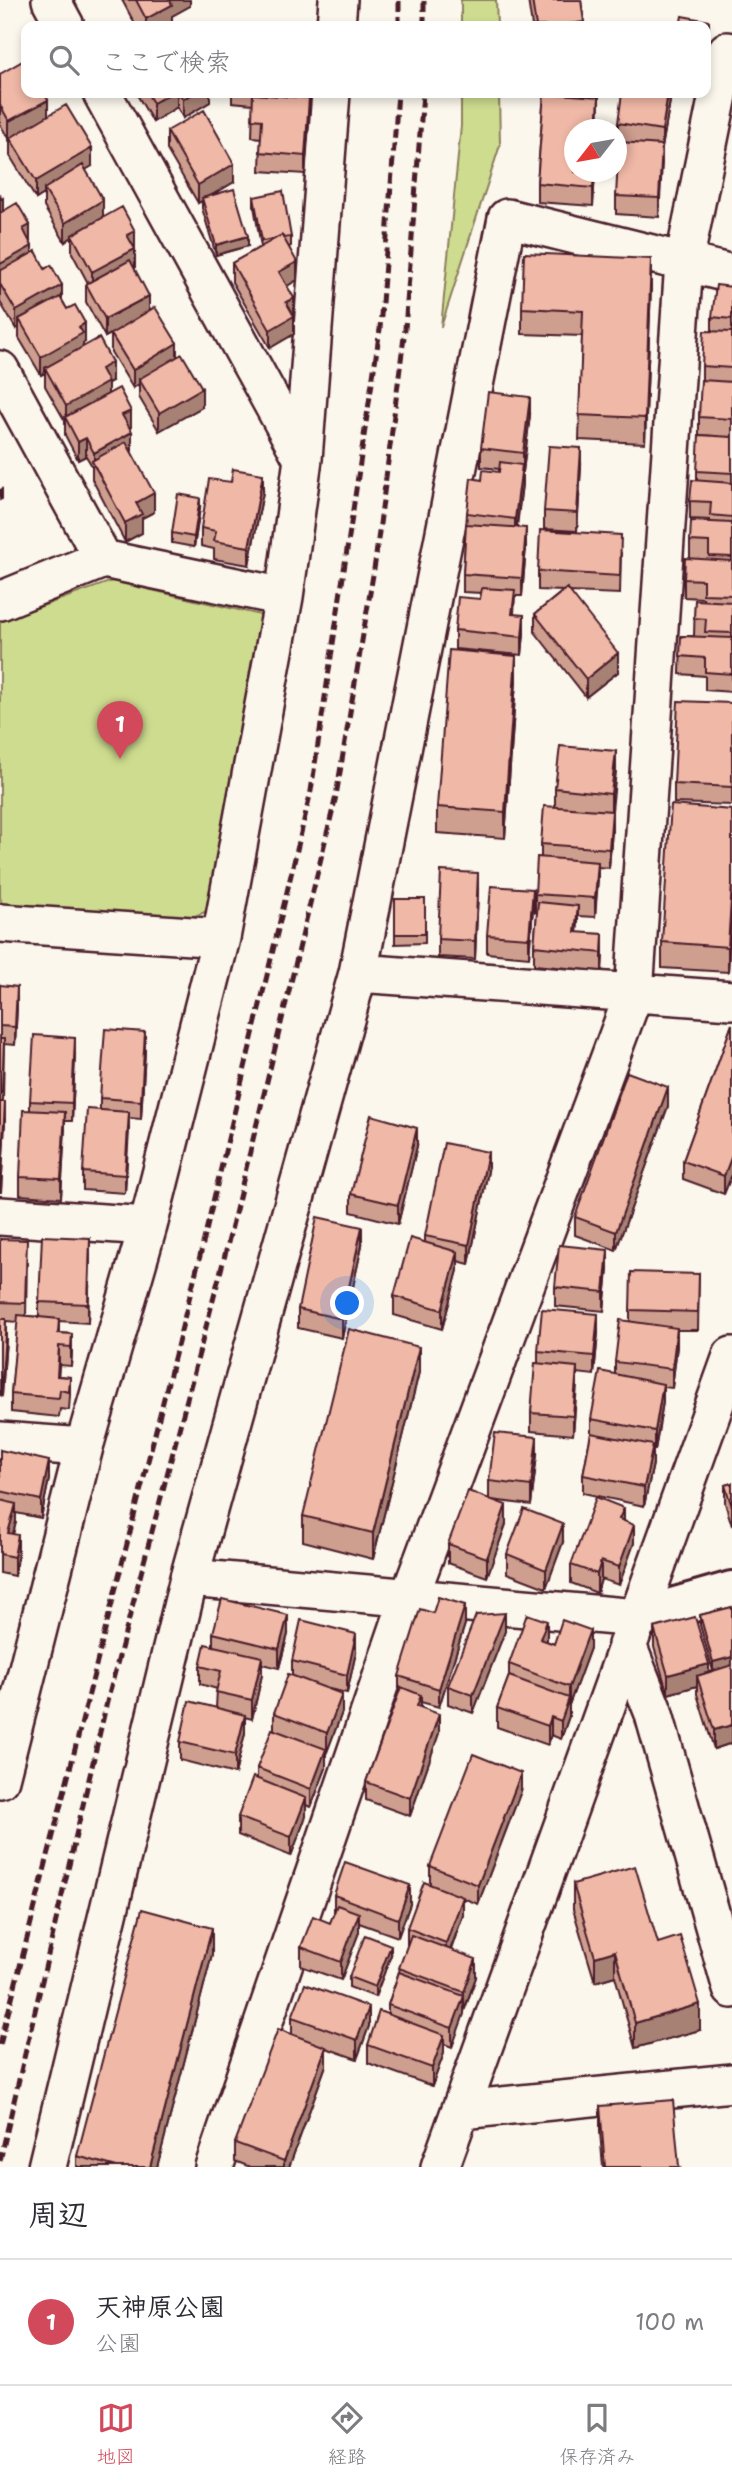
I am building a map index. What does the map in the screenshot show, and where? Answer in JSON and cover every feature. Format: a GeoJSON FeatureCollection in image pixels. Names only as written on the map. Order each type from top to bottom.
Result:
{"type":"FeatureCollection","features":[{"type":"Feature","properties":{"kind":"street"},"geometry":{"type":"LineString","coordinates":[[51,0],[62,21]]}},
{"type":"Feature","properties":{"kind":"street"},"geometry":{"type":"LineString","coordinates":[[337,21],[338,0]]}},
{"type":"Feature","properties":{"kind":"street"},"geometry":{"type":"LineString","coordinates":[[214,2167],[409,1598],[634,993],[684,262],[727,51],[732,52]]}},
{"type":"Feature","properties":{"kind":"street"},"geometry":{"type":"LineString","coordinates":[[105,98],[303,458]]}},
{"type":"Feature","properties":{"kind":"street"},"geometry":{"type":"LineString","coordinates":[[0,1779],[84,1447],[148,1226],[221,938],[284,597],[303,458],[331,98]]}},
{"type":"Feature","properties":{"kind":"street"},"geometry":{"type":"LineString","coordinates":[[47,2167],[189,1578],[358,972],[507,218],[732,274]]}},
{"type":"Feature","properties":{"kind":"street"},"geometry":{"type":"LineString","coordinates":[[0,370],[103,559]]}},
{"type":"Feature","properties":{"kind":"street"},"geometry":{"type":"LineString","coordinates":[[0,601],[103,559],[284,597]]}},
{"type":"Feature","properties":{"kind":"street"},"geometry":{"type":"LineString","coordinates":[[0,923],[221,938]]}},
{"type":"Feature","properties":{"kind":"street"},"geometry":{"type":"LineString","coordinates":[[358,972],[732,1000]]}},
{"type":"Feature","properties":{"kind":"street"},"geometry":{"type":"LineString","coordinates":[[0,1216],[148,1226]]}},
{"type":"Feature","properties":{"kind":"street"},"geometry":{"type":"LineString","coordinates":[[440,2167],[732,1356]]}},
{"type":"Feature","properties":{"kind":"street"},"geometry":{"type":"LineString","coordinates":[[0,1441],[84,1447]]}},
{"type":"Feature","properties":{"kind":"street"},"geometry":{"type":"LineString","coordinates":[[189,1578],[409,1598],[632,1632],[732,1591]]}},
{"type":"Feature","properties":{"kind":"street"},"geometry":{"type":"LineString","coordinates":[[632,1632],[732,1989]]}},
{"type":"Feature","properties":{"kind":"street"},"geometry":{"type":"LineString","coordinates":[[461,2110],[732,2083]]}},
{"type":"Feature","properties":{"kind":"green space"},"geometry":{"type":"Polygon","coordinates":[[[461,0],[496,0],[497,21],[461,21],[461,0]]]}},
{"type":"Feature","properties":{"kind":"green space"},"geometry":{"type":"Polygon","coordinates":[[[461,98],[499,98],[500,145],[441,327],[461,126],[461,98]]]}},
{"type":"Feature","properties":{"kind":"green space"},"geometry":{"type":"Polygon","coordinates":[[[112,581],[265,616],[213,909],[184,920],[2,904],[0,897],[0,621],[112,581]]]}},
{"type":"Feature","properties":{"kind":"building"},"geometry":{"type":"Polygon","coordinates":[[[136,0],[170,0],[172,5],[146,19],[136,0]]]}},
{"type":"Feature","properties":{"kind":"building"},"geometry":{"type":"Polygon","coordinates":[[[532,0],[581,0],[584,21],[535,21],[532,0]]]}},
{"type":"Feature","properties":{"kind":"building"},"geometry":{"type":"Polygon","coordinates":[[[682,16],[709,21],[681,21],[682,16]]]}},
{"type":"Feature","properties":{"kind":"building"},"geometry":{"type":"Polygon","coordinates":[[[21,62],[21,98],[48,100],[9,121],[0,105],[0,74],[21,62]]]}},
{"type":"Feature","properties":{"kind":"building"},"geometry":{"type":"Polygon","coordinates":[[[253,98],[309,98],[305,156],[260,152],[262,120],[252,119],[253,98]]]}},
{"type":"Feature","properties":{"kind":"building"},"geometry":{"type":"Polygon","coordinates":[[[544,98],[599,98],[598,119],[564,119],[564,182],[593,182],[593,188],[537,183],[544,98]]]}},
{"type":"Feature","properties":{"kind":"building"},"geometry":{"type":"Polygon","coordinates":[[[621,98],[667,98],[662,130],[627,124],[627,119],[619,119],[621,98]]]}},
{"type":"Feature","properties":{"kind":"building"},"geometry":{"type":"Polygon","coordinates":[[[66,105],[92,148],[36,181],[10,138],[66,105]]]}},
{"type":"Feature","properties":{"kind":"building"},"geometry":{"type":"Polygon","coordinates":[[[204,110],[234,164],[198,185],[167,131],[204,110]]]}},
{"type":"Feature","properties":{"kind":"building"},"geometry":{"type":"Polygon","coordinates":[[[627,143],[662,145],[659,198],[616,196],[617,182],[627,182],[627,143]]]}},
{"type":"Feature","properties":{"kind":"building"},"geometry":{"type":"Polygon","coordinates":[[[83,165],[103,200],[65,223],[44,189],[83,165]]]}},
{"type":"Feature","properties":{"kind":"building"},"geometry":{"type":"Polygon","coordinates":[[[234,189],[248,236],[216,245],[202,198],[234,189]]]}},
{"type":"Feature","properties":{"kind":"building"},"geometry":{"type":"Polygon","coordinates":[[[283,191],[291,237],[283,238],[282,235],[262,241],[254,197],[283,191]]]}},
{"type":"Feature","properties":{"kind":"building"},"geometry":{"type":"Polygon","coordinates":[[[17,203],[30,225],[23,229],[32,246],[0,264],[0,213],[17,203]]]}},
{"type":"Feature","properties":{"kind":"building"},"geometry":{"type":"Polygon","coordinates":[[[122,207],[135,231],[127,235],[135,249],[92,272],[72,235],[122,207]]]}},
{"type":"Feature","properties":{"kind":"building"},"geometry":{"type":"Polygon","coordinates":[[[282,235],[297,262],[279,272],[294,298],[286,302],[294,316],[270,330],[232,263],[282,235]]]}},
{"type":"Feature","properties":{"kind":"building"},"geometry":{"type":"Polygon","coordinates":[[[36,251],[45,269],[51,265],[62,285],[16,311],[0,284],[0,271],[36,251]]]}},
{"type":"Feature","properties":{"kind":"building"},"geometry":{"type":"Polygon","coordinates":[[[524,253],[651,259],[645,418],[579,415],[583,311],[522,308],[524,253]]]}},
{"type":"Feature","properties":{"kind":"building"},"geometry":{"type":"Polygon","coordinates":[[[130,260],[149,296],[105,319],[86,284],[130,260]]]}},
{"type":"Feature","properties":{"kind":"building"},"geometry":{"type":"Polygon","coordinates":[[[716,285],[732,287],[732,319],[712,317],[716,285]]]}},
{"type":"Feature","properties":{"kind":"building"},"geometry":{"type":"Polygon","coordinates":[[[60,297],[67,309],[75,305],[85,323],[79,327],[83,333],[41,357],[19,319],[60,297]]]}},
{"type":"Feature","properties":{"kind":"building"},"geometry":{"type":"Polygon","coordinates":[[[155,307],[177,343],[133,370],[111,334],[155,307]]]}},
{"type":"Feature","properties":{"kind":"building"},"geometry":{"type":"Polygon","coordinates":[[[704,331],[732,332],[732,368],[702,366],[704,331]]]}},
{"type":"Feature","properties":{"kind":"building"},"geometry":{"type":"Polygon","coordinates":[[[99,338],[112,362],[101,369],[108,382],[66,406],[45,368],[99,338]]]}},
{"type":"Feature","properties":{"kind":"building"},"geometry":{"type":"Polygon","coordinates":[[[182,354],[202,388],[159,413],[139,379],[182,354]]]}},
{"type":"Feature","properties":{"kind":"building"},"geometry":{"type":"Polygon","coordinates":[[[701,380],[732,382],[732,419],[699,417],[701,380]]]}},
{"type":"Feature","properties":{"kind":"building"},"geometry":{"type":"Polygon","coordinates":[[[119,388],[131,411],[122,415],[132,432],[94,453],[86,438],[78,442],[65,417],[119,388]]]}},
{"type":"Feature","properties":{"kind":"building"},"geometry":{"type":"Polygon","coordinates":[[[488,392],[530,397],[523,453],[481,448],[488,392]]]}},
{"type":"Feature","properties":{"kind":"building"},"geometry":{"type":"Polygon","coordinates":[[[699,435],[732,437],[732,473],[697,471],[699,435]]]}},
{"type":"Feature","properties":{"kind":"building"},"geometry":{"type":"Polygon","coordinates":[[[126,442],[154,493],[136,503],[142,514],[125,523],[92,461],[126,442]]]}},
{"type":"Feature","properties":{"kind":"building"},"geometry":{"type":"Polygon","coordinates":[[[549,446],[581,448],[577,513],[544,511],[549,446]]]}},
{"type":"Feature","properties":{"kind":"building"},"geometry":{"type":"Polygon","coordinates":[[[500,462],[522,465],[515,519],[467,513],[471,478],[482,480],[483,470],[499,472],[500,462]]]}},
{"type":"Feature","properties":{"kind":"building"},"geometry":{"type":"Polygon","coordinates":[[[233,469],[263,474],[249,547],[214,541],[216,531],[201,528],[209,479],[231,482],[233,469]]]}},
{"type":"Feature","properties":{"kind":"building"},"geometry":{"type":"Polygon","coordinates":[[[692,480],[732,483],[732,517],[710,515],[711,502],[690,501],[692,480]]]}},
{"type":"Feature","properties":{"kind":"building"},"geometry":{"type":"Polygon","coordinates":[[[178,494],[200,498],[194,537],[172,533],[178,494]]]}},
{"type":"Feature","properties":{"kind":"building"},"geometry":{"type":"Polygon","coordinates":[[[691,521],[732,523],[732,557],[709,556],[709,542],[690,541],[691,521]]]}},
{"type":"Feature","properties":{"kind":"building"},"geometry":{"type":"Polygon","coordinates":[[[466,524],[526,528],[522,578],[463,574],[466,524]]]}},
{"type":"Feature","properties":{"kind":"building"},"geometry":{"type":"Polygon","coordinates":[[[540,530],[621,535],[620,576],[538,571],[540,530]]]}},
{"type":"Feature","properties":{"kind":"building"},"geometry":{"type":"Polygon","coordinates":[[[685,558],[732,561],[732,595],[703,594],[703,580],[684,579],[685,558]]]}},
{"type":"Feature","properties":{"kind":"building"},"geometry":{"type":"Polygon","coordinates":[[[482,588],[515,590],[512,614],[524,615],[522,637],[455,630],[458,597],[480,599],[482,588]]]}},
{"type":"Feature","properties":{"kind":"building"},"geometry":{"type":"Polygon","coordinates":[[[567,588],[618,653],[586,679],[535,614],[567,588]]]}},
{"type":"Feature","properties":{"kind":"building"},"geometry":{"type":"Polygon","coordinates":[[[695,600],[732,602],[732,633],[705,632],[706,619],[694,618],[695,600]]]}},
{"type":"Feature","properties":{"kind":"building"},"geometry":{"type":"Polygon","coordinates":[[[681,636],[732,638],[732,674],[705,672],[705,658],[680,656],[681,636]]]}},
{"type":"Feature","properties":{"kind":"building"},"geometry":{"type":"Polygon","coordinates":[[[449,650],[516,656],[505,812],[437,807],[449,650]]]}},
{"type":"Feature","properties":{"kind":"building"},"geometry":{"type":"Polygon","coordinates":[[[678,701],[732,703],[732,787],[674,784],[678,701]]]}},
{"type":"Feature","properties":{"kind":"building"},"geometry":{"type":"Polygon","coordinates":[[[560,746],[616,751],[611,794],[555,788],[560,746]]]}},
{"type":"Feature","properties":{"kind":"building"},"geometry":{"type":"Polygon","coordinates":[[[671,805],[732,810],[732,883],[728,947],[662,942],[671,805]]]}},
{"type":"Feature","properties":{"kind":"building"},"geometry":{"type":"Polygon","coordinates":[[[544,806],[612,811],[609,849],[541,844],[544,806]]]}},
{"type":"Feature","properties":{"kind":"building"},"geometry":{"type":"Polygon","coordinates":[[[537,857],[598,862],[595,898],[535,894],[537,857]]]}},
{"type":"Feature","properties":{"kind":"building"},"geometry":{"type":"Polygon","coordinates":[[[441,871],[478,873],[475,941],[438,939],[441,871]]]}},
{"type":"Feature","properties":{"kind":"building"},"geometry":{"type":"Polygon","coordinates":[[[491,886],[533,889],[529,938],[487,935],[491,886]]]}},
{"type":"Feature","properties":{"kind":"building"},"geometry":{"type":"Polygon","coordinates":[[[395,899],[425,899],[425,934],[395,934],[395,899]]]}},
{"type":"Feature","properties":{"kind":"building"},"geometry":{"type":"Polygon","coordinates":[[[538,902],[578,906],[575,932],[603,934],[602,953],[534,946],[538,902]]]}},
{"type":"Feature","properties":{"kind":"building"},"geometry":{"type":"Polygon","coordinates":[[[0,985],[17,987],[15,1027],[0,1026],[0,985]]]}},
{"type":"Feature","properties":{"kind":"building"},"geometry":{"type":"Polygon","coordinates":[[[732,1024],[732,1155],[724,1176],[683,1161],[732,1024]]]}},
{"type":"Feature","properties":{"kind":"building"},"geometry":{"type":"Polygon","coordinates":[[[105,1029],[145,1032],[141,1101],[100,1098],[105,1029]]]}},
{"type":"Feature","properties":{"kind":"building"},"geometry":{"type":"Polygon","coordinates":[[[34,1035],[75,1038],[72,1103],[30,1101],[34,1035]]]}},
{"type":"Feature","properties":{"kind":"building"},"geometry":{"type":"Polygon","coordinates":[[[0,1039],[4,1039],[2,1093],[0,1093],[0,1039]]]}},
{"type":"Feature","properties":{"kind":"building"},"geometry":{"type":"Polygon","coordinates":[[[627,1072],[668,1087],[616,1232],[575,1217],[627,1072]]]}},
{"type":"Feature","properties":{"kind":"building"},"geometry":{"type":"Polygon","coordinates":[[[0,1102],[5,1102],[1,1174],[0,1174],[0,1102]]]}},
{"type":"Feature","properties":{"kind":"building"},"geometry":{"type":"Polygon","coordinates":[[[87,1109],[129,1112],[125,1175],[83,1172],[87,1109]]]}},
{"type":"Feature","properties":{"kind":"building"},"geometry":{"type":"Polygon","coordinates":[[[23,1110],[65,1112],[61,1179],[20,1177],[23,1110]]]}},
{"type":"Feature","properties":{"kind":"building"},"geometry":{"type":"Polygon","coordinates":[[[371,1115],[417,1128],[398,1205],[351,1194],[371,1115]]]}},
{"type":"Feature","properties":{"kind":"building"},"geometry":{"type":"Polygon","coordinates":[[[444,1143],[488,1152],[469,1245],[425,1236],[444,1143]]]}},
{"type":"Feature","properties":{"kind":"building"},"geometry":{"type":"Polygon","coordinates":[[[317,1217],[362,1227],[342,1319],[298,1309],[317,1217]]]}},
{"type":"Feature","properties":{"kind":"building"},"geometry":{"type":"Polygon","coordinates":[[[42,1236],[90,1238],[88,1304],[39,1302],[42,1236]]]}},
{"type":"Feature","properties":{"kind":"building"},"geometry":{"type":"Polygon","coordinates":[[[410,1238],[458,1252],[442,1310],[394,1296],[410,1238]]]}},
{"type":"Feature","properties":{"kind":"building"},"geometry":{"type":"Polygon","coordinates":[[[0,1239],[27,1240],[25,1303],[0,1302],[0,1239]]]}},
{"type":"Feature","properties":{"kind":"building"},"geometry":{"type":"Polygon","coordinates":[[[559,1245],[608,1250],[604,1292],[555,1287],[559,1245]]]}},
{"type":"Feature","properties":{"kind":"building"},"geometry":{"type":"Polygon","coordinates":[[[631,1272],[699,1274],[698,1312],[630,1310],[631,1272]]]}},
{"type":"Feature","properties":{"kind":"building"},"geometry":{"type":"Polygon","coordinates":[[[542,1309],[598,1314],[594,1356],[538,1351],[542,1309]]]}},
{"type":"Feature","properties":{"kind":"building"},"geometry":{"type":"Polygon","coordinates":[[[18,1315],[59,1319],[58,1333],[72,1334],[71,1347],[59,1346],[57,1376],[70,1377],[69,1392],[60,1390],[59,1398],[11,1394],[18,1315]]]}},
{"type":"Feature","properties":{"kind":"building"},"geometry":{"type":"Polygon","coordinates":[[[0,1319],[6,1319],[2,1377],[0,1377],[0,1319]]]}},
{"type":"Feature","properties":{"kind":"building"},"geometry":{"type":"Polygon","coordinates":[[[620,1320],[677,1328],[672,1369],[615,1362],[620,1320]]]}},
{"type":"Feature","properties":{"kind":"building"},"geometry":{"type":"Polygon","coordinates":[[[349,1329],[419,1347],[373,1533],[303,1516],[349,1329]]]}},
{"type":"Feature","properties":{"kind":"building"},"geometry":{"type":"Polygon","coordinates":[[[535,1363],[577,1367],[573,1416],[531,1413],[535,1363]]]}},
{"type":"Feature","properties":{"kind":"building"},"geometry":{"type":"Polygon","coordinates":[[[600,1371],[663,1384],[655,1431],[591,1419],[600,1371]]]}},
{"type":"Feature","properties":{"kind":"building"},"geometry":{"type":"Polygon","coordinates":[[[495,1433],[537,1437],[531,1486],[489,1481],[495,1433]]]}},
{"type":"Feature","properties":{"kind":"building"},"geometry":{"type":"Polygon","coordinates":[[[591,1433],[653,1445],[644,1487],[583,1475],[591,1433]]]}},
{"type":"Feature","properties":{"kind":"building"},"geometry":{"type":"Polygon","coordinates":[[[0,1450],[49,1461],[41,1500],[0,1491],[0,1450]]]}},
{"type":"Feature","properties":{"kind":"building"},"geometry":{"type":"Polygon","coordinates":[[[732,1483],[732,1507],[725,1485],[732,1483]]]}},
{"type":"Feature","properties":{"kind":"building"},"geometry":{"type":"Polygon","coordinates":[[[468,1491],[506,1505],[487,1558],[448,1544],[468,1491]]]}},
{"type":"Feature","properties":{"kind":"building"},"geometry":{"type":"Polygon","coordinates":[[[596,1497],[624,1508],[619,1519],[634,1525],[619,1567],[601,1561],[597,1574],[571,1565],[596,1497]]]}},
{"type":"Feature","properties":{"kind":"building"},"geometry":{"type":"Polygon","coordinates":[[[0,1500],[16,1504],[8,1533],[18,1535],[14,1557],[0,1554],[0,1500]]]}},
{"type":"Feature","properties":{"kind":"building"},"geometry":{"type":"Polygon","coordinates":[[[524,1509],[563,1524],[546,1570],[507,1554],[524,1509]]]}},
{"type":"Feature","properties":{"kind":"building"},"geometry":{"type":"Polygon","coordinates":[[[438,1597],[465,1605],[439,1689],[399,1676],[420,1609],[433,1613],[438,1597]]]}},
{"type":"Feature","properties":{"kind":"building"},"geometry":{"type":"Polygon","coordinates":[[[222,1599],[288,1615],[279,1649],[213,1633],[222,1599]]]}},
{"type":"Feature","properties":{"kind":"building"},"geometry":{"type":"Polygon","coordinates":[[[732,1607],[732,1657],[713,1662],[700,1615],[732,1607]]]}},
{"type":"Feature","properties":{"kind":"building"},"geometry":{"type":"Polygon","coordinates":[[[505,1613],[473,1695],[448,1686],[476,1615],[505,1613]]]}},
{"type":"Feature","properties":{"kind":"building"},"geometry":{"type":"Polygon","coordinates":[[[527,1614],[547,1621],[540,1639],[554,1644],[562,1620],[590,1630],[569,1687],[509,1664],[527,1614]]]}},
{"type":"Feature","properties":{"kind":"building"},"geometry":{"type":"Polygon","coordinates":[[[695,1617],[709,1664],[668,1675],[654,1628],[695,1617]]]}},
{"type":"Feature","properties":{"kind":"building"},"geometry":{"type":"Polygon","coordinates":[[[301,1620],[356,1634],[347,1675],[292,1661],[301,1620]]]}},
{"type":"Feature","properties":{"kind":"building"},"geometry":{"type":"Polygon","coordinates":[[[205,1644],[262,1657],[252,1700],[216,1692],[221,1671],[200,1666],[205,1644]]]}},
{"type":"Feature","properties":{"kind":"building"},"geometry":{"type":"Polygon","coordinates":[[[732,1665],[732,1725],[714,1730],[697,1676],[732,1665]]]}},
{"type":"Feature","properties":{"kind":"building"},"geometry":{"type":"Polygon","coordinates":[[[288,1674],[342,1694],[327,1733],[274,1713],[288,1674]]]}},
{"type":"Feature","properties":{"kind":"building"},"geometry":{"type":"Polygon","coordinates":[[[509,1676],[569,1698],[561,1721],[551,1717],[548,1726],[497,1708],[509,1676]]]}},
{"type":"Feature","properties":{"kind":"building"},"geometry":{"type":"Polygon","coordinates":[[[401,1687],[421,1695],[417,1706],[439,1714],[410,1798],[366,1782],[401,1687]]]}},
{"type":"Feature","properties":{"kind":"building"},"geometry":{"type":"Polygon","coordinates":[[[189,1701],[245,1715],[235,1755],[180,1742],[189,1701]]]}},
{"type":"Feature","properties":{"kind":"building"},"geometry":{"type":"Polygon","coordinates":[[[272,1729],[326,1749],[311,1789],[257,1768],[272,1729]]]}},
{"type":"Feature","properties":{"kind":"building"},"geometry":{"type":"Polygon","coordinates":[[[473,1754],[521,1773],[478,1885],[430,1866],[473,1754]]]}},
{"type":"Feature","properties":{"kind":"building"},"geometry":{"type":"Polygon","coordinates":[[[253,1777],[306,1798],[291,1837],[238,1817],[253,1777]]]}},
{"type":"Feature","properties":{"kind":"building"},"geometry":{"type":"Polygon","coordinates":[[[345,1862],[410,1885],[398,1919],[334,1895],[345,1862]]]}},
{"type":"Feature","properties":{"kind":"building"},"geometry":{"type":"Polygon","coordinates":[[[635,1866],[658,1943],[680,1936],[700,2004],[635,2023],[615,1951],[595,1957],[573,1884],[635,1866]]]}},
{"type":"Feature","properties":{"kind":"building"},"geometry":{"type":"Polygon","coordinates":[[[424,1882],[463,1897],[446,1943],[407,1928],[424,1882]]]}},
{"type":"Feature","properties":{"kind":"building"},"geometry":{"type":"Polygon","coordinates":[[[337,1905],[359,1913],[341,1962],[301,1947],[313,1916],[330,1923],[337,1905]]]}},
{"type":"Feature","properties":{"kind":"building"},"geometry":{"type":"Polygon","coordinates":[[[142,1909],[212,1928],[150,2167],[117,2167],[77,2156],[142,1909]]]}},
{"type":"Feature","properties":{"kind":"building"},"geometry":{"type":"Polygon","coordinates":[[[365,1935],[391,1945],[375,1987],[349,1977],[365,1935]]]}},
{"type":"Feature","properties":{"kind":"building"},"geometry":{"type":"Polygon","coordinates":[[[411,1935],[476,1959],[464,1992],[399,1968],[411,1935]]]}},
{"type":"Feature","properties":{"kind":"building"},"geometry":{"type":"Polygon","coordinates":[[[399,1972],[464,1996],[452,2028],[388,2005],[399,1972]]]}},
{"type":"Feature","properties":{"kind":"building"},"geometry":{"type":"Polygon","coordinates":[[[305,1984],[369,2007],[357,2040],[292,2017],[305,1984]]]}},
{"type":"Feature","properties":{"kind":"building"},"geometry":{"type":"Polygon","coordinates":[[[379,2011],[444,2035],[432,2068],[368,2045],[379,2011]]]}},
{"type":"Feature","properties":{"kind":"building"},"geometry":{"type":"Polygon","coordinates":[[[278,2029],[326,2047],[284,2161],[235,2143],[278,2029]]]}},
{"type":"Feature","properties":{"kind":"building"},"geometry":{"type":"Polygon","coordinates":[[[673,2100],[679,2167],[605,2167],[600,2106],[673,2100]]]}},
{"type":"Feature","properties":{"kind":"railway"},"geometry":{"type":"LineString","coordinates":[[399,0],[399,21]]}},
{"type":"Feature","properties":{"kind":"railway"},"geometry":{"type":"LineString","coordinates":[[424,0],[424,21]]}},
{"type":"Feature","properties":{"kind":"railway"},"geometry":{"type":"LineString","coordinates":[[0,2045],[202,1248],[311,791],[380,329],[398,98]]}},
{"type":"Feature","properties":{"kind":"railway"},"geometry":{"type":"LineString","coordinates":[[0,2161],[107,1702],[226,1251],[336,796],[375,563],[405,329],[423,98]]}},
{"type":"Feature","properties":{"kind":"place","name":"天神原公園"},"geometry":{"type":"Point","coordinates":[120,759]}}]}
